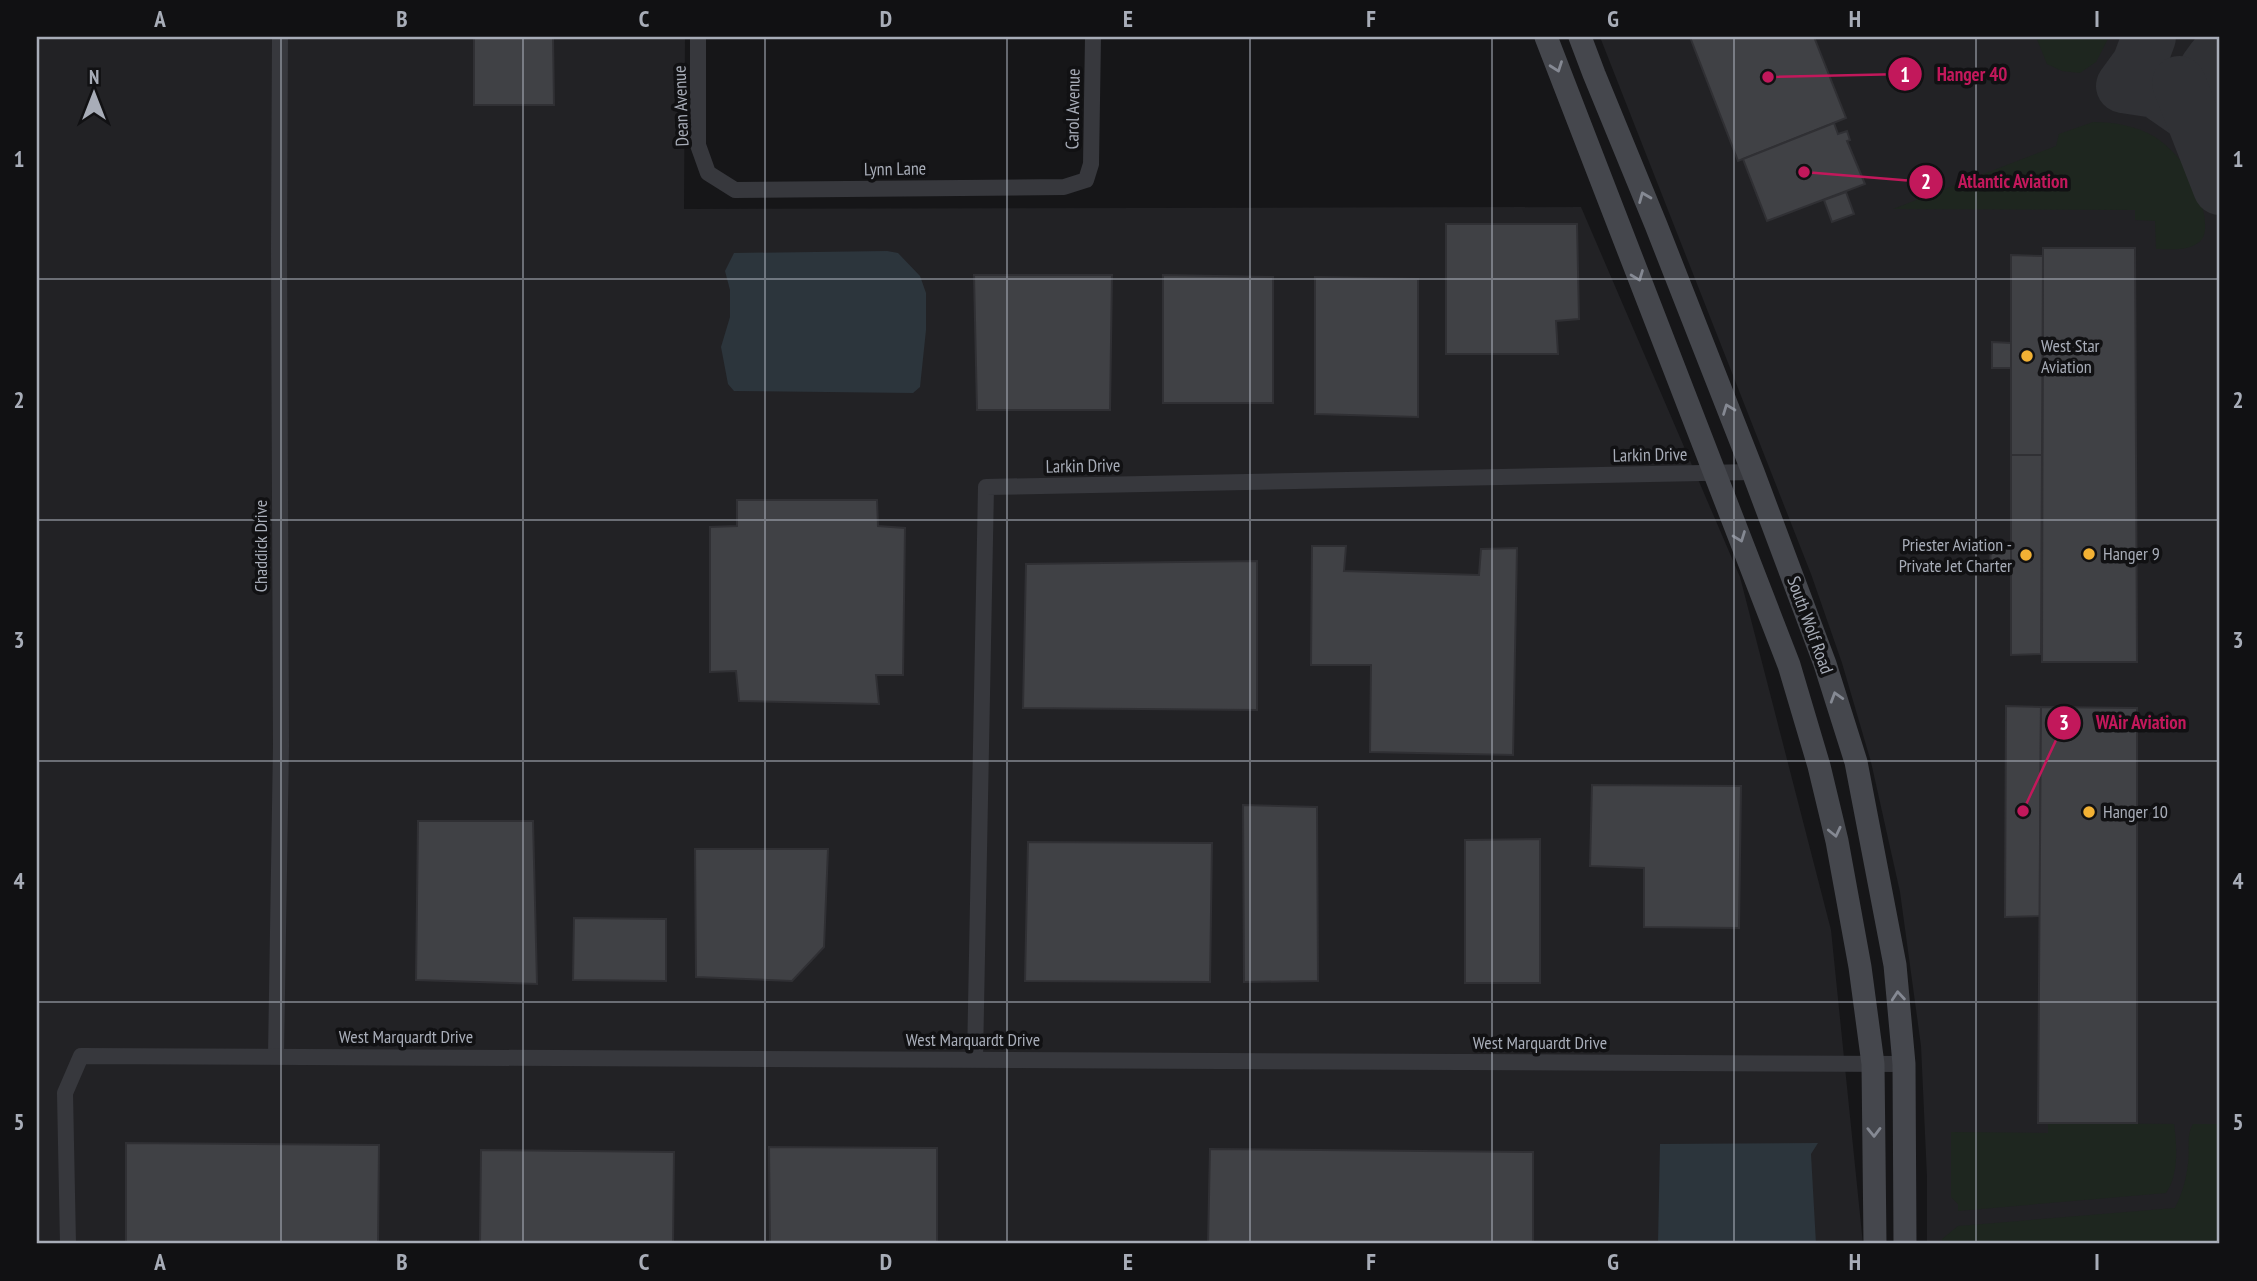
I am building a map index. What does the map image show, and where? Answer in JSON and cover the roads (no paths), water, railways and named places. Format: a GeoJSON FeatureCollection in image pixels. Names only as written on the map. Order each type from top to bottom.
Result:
{"type":"FeatureCollection","features":[{"type":"Feature","properties":{"kind":"main road","name":"South Wolf Road"},"geometry":{"type":"LineString","coordinates":[[1546,37],[1789,665],[1819,766],[1837,841],[1860,967],[1873,1063],[1875,1244]]}},
{"type":"Feature","properties":{"kind":"main road","name":"South Wolf Road"},"geometry":{"type":"LineString","coordinates":[[1580,37],[1753,472],[1825,664],[1856,762],[1895,965],[1904,1064],[1906,1244]]}},
{"type":"Feature","properties":{"kind":"street","name":"Chaddick Drive"},"geometry":{"type":"LineString","coordinates":[[276,1056],[281,746],[280,37]]}},
{"type":"Feature","properties":{"kind":"street","name":"Dean Avenue"},"geometry":{"type":"LineString","coordinates":[[698,37],[698,145],[708,173]]}},
{"type":"Feature","properties":{"kind":"street","name":"Carol Avenue"},"geometry":{"type":"LineString","coordinates":[[1086,180],[1091,164],[1093,37]]}},
{"type":"Feature","properties":{"kind":"street","name":"Lynn Lane"},"geometry":{"type":"LineString","coordinates":[[708,173],[735,191],[1064,187],[1086,180]]}},
{"type":"Feature","properties":{"kind":"street","name":"Larkin Drive"},"geometry":{"type":"LineString","coordinates":[[975,1059],[986,487],[1753,472]]}},
{"type":"Feature","properties":{"kind":"street","name":"West Marquardt Drive"},"geometry":{"type":"LineString","coordinates":[[68,1244],[65,1093],[81,1056],[1904,1064]]}},
{"type":"Feature","properties":{"kind":"place","name":"Hanger 40"},"geometry":{"type":"Point","coordinates":[1768,77]}},
{"type":"Feature","properties":{"kind":"place","name":"Atlantic Aviation"},"geometry":{"type":"Point","coordinates":[1804,172]}},
{"type":"Feature","properties":{"kind":"place","name":"West Star Aviation"},"geometry":{"type":"Point","coordinates":[2027,356]}},
{"type":"Feature","properties":{"kind":"place","name":"Hanger 9"},"geometry":{"type":"Point","coordinates":[2089,554]}},
{"type":"Feature","properties":{"kind":"place","name":"Priester Aviation - Private Jet Charter"},"geometry":{"type":"Point","coordinates":[2026,555]}},
{"type":"Feature","properties":{"kind":"place","name":"WAir Aviation"},"geometry":{"type":"Point","coordinates":[2023,811]}},
{"type":"Feature","properties":{"kind":"place","name":"Hanger 10"},"geometry":{"type":"Point","coordinates":[2089,812]}}]}
